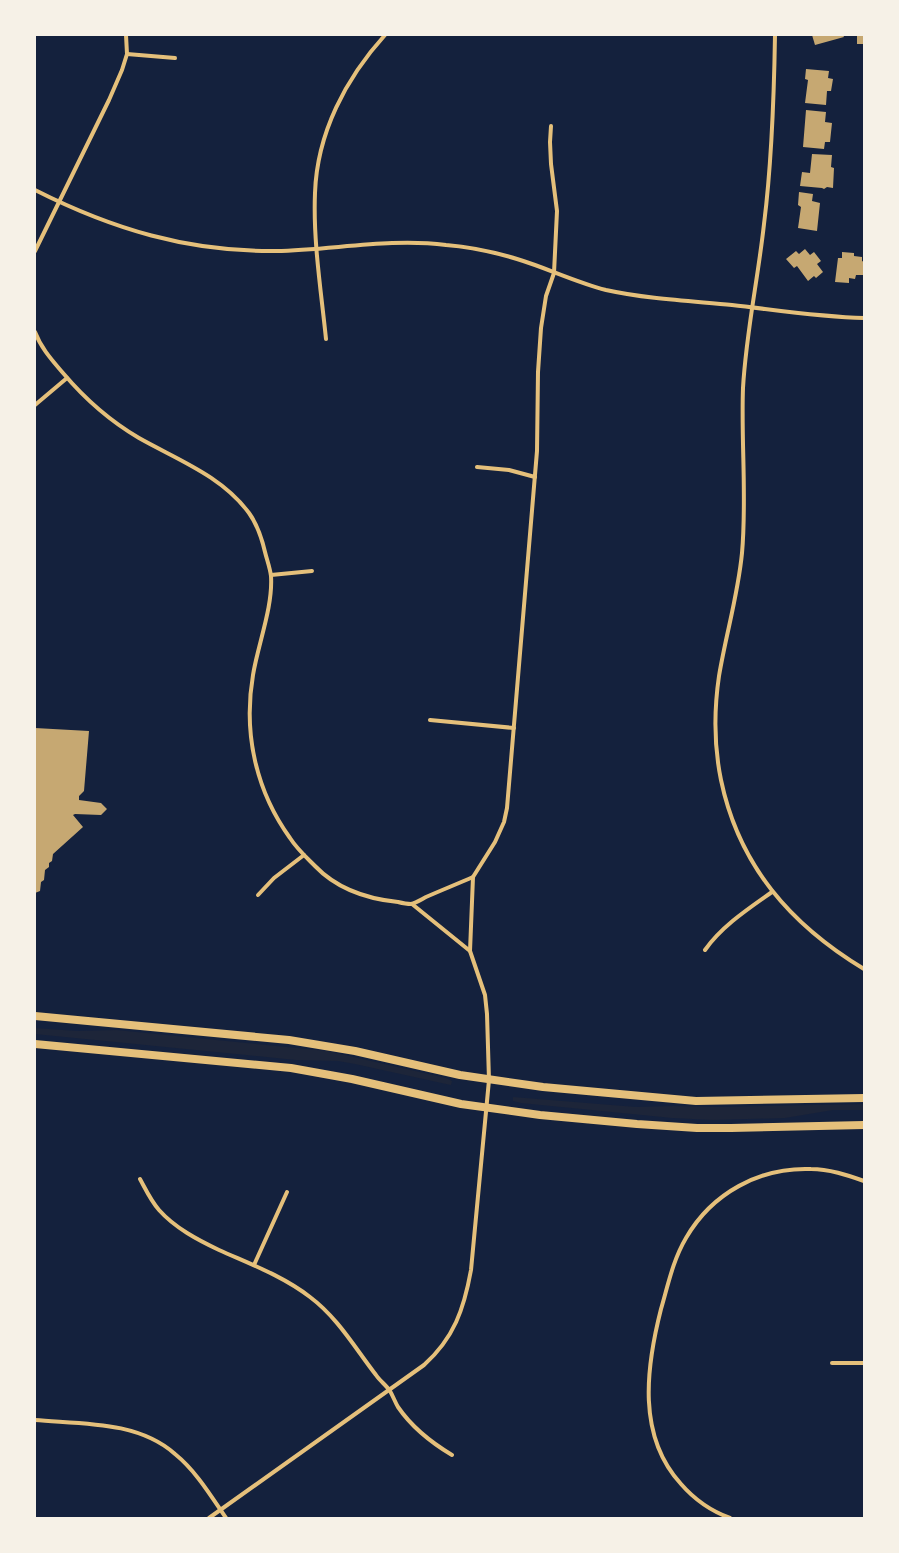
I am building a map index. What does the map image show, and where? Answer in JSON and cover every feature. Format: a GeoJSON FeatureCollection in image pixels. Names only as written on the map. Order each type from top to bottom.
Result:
{"type":"FeatureCollection","features":[{"type":"Feature","properties":{"kind":"main road"},"geometry":{"type":"LineString","coordinates":[[35,1016],[296,1041],[355,1051],[430,1069],[488,1080],[543,1087],[696,1101],[864,1098]]}},
{"type":"Feature","properties":{"kind":"main road"},"geometry":{"type":"LineString","coordinates":[[35,1044],[314,1072],[486,1108],[540,1115],[668,1126],[731,1128],[864,1125]]}},
{"type":"Feature","properties":{"kind":"street"},"geometry":{"type":"LineString","coordinates":[[35,251],[109,100],[127,54],[126,35]]}},
{"type":"Feature","properties":{"kind":"street"},"geometry":{"type":"LineString","coordinates":[[326,339],[315,228],[315,191],[320,157],[330,122],[344,90],[360,65],[385,35]]}},
{"type":"Feature","properties":{"kind":"street"},"geometry":{"type":"LineString","coordinates":[[775,35],[773,120],[769,178],[743,387],[742,551],[738,590],[719,676],[716,710],[716,743],[721,781],[732,817],[756,870],[786,909],[812,934],[839,955],[864,969]]}},
{"type":"Feature","properties":{"kind":"street"},"geometry":{"type":"LineString","coordinates":[[127,54],[174,58]]}},
{"type":"Feature","properties":{"kind":"street"},"geometry":{"type":"LineString","coordinates":[[208,1518],[389,1391],[435,1355],[460,1316],[467,1294],[471,1270],[488,1080],[487,1014],[484,995],[470,950],[473,877],[496,842],[504,822],[507,808],[537,451],[538,372],[541,328],[546,296],[554,273],[557,211],[550,164],[551,126]]}},
{"type":"Feature","properties":{"kind":"street"},"geometry":{"type":"LineString","coordinates":[[35,190],[90,216],[124,228],[203,247],[250,251],[277,251],[362,244],[410,242],[446,245],[484,251],[518,259],[554,273],[606,290],[640,296],[864,318]]}},
{"type":"Feature","properties":{"kind":"street"},"geometry":{"type":"LineString","coordinates":[[35,332],[48,356],[92,404],[115,422],[138,437],[214,479],[236,497],[250,515],[262,540],[271,575],[270,592],[250,694],[249,715],[251,744],[259,777],[269,804],[290,839],[327,877],[362,895],[384,901],[412,904],[473,877]]}},
{"type":"Feature","properties":{"kind":"street"},"geometry":{"type":"LineString","coordinates":[[35,405],[67,378]]}},
{"type":"Feature","properties":{"kind":"street"},"geometry":{"type":"LineString","coordinates":[[477,467],[509,470],[535,477]]}},
{"type":"Feature","properties":{"kind":"street"},"geometry":{"type":"LineString","coordinates":[[271,575],[312,571]]}},
{"type":"Feature","properties":{"kind":"street"},"geometry":{"type":"LineString","coordinates":[[430,720],[514,728]]}},
{"type":"Feature","properties":{"kind":"street"},"geometry":{"type":"LineString","coordinates":[[258,895],[274,878],[304,854]]}},
{"type":"Feature","properties":{"kind":"street"},"geometry":{"type":"LineString","coordinates":[[705,950],[725,927],[772,892]]}},
{"type":"Feature","properties":{"kind":"street"},"geometry":{"type":"LineString","coordinates":[[412,904],[470,950]]}},
{"type":"Feature","properties":{"kind":"street"},"geometry":{"type":"LineString","coordinates":[[730,1518],[714,1511],[687,1491],[666,1464],[654,1439],[650,1419],[648,1393],[658,1323],[679,1250],[693,1227],[711,1206],[720,1198],[753,1179],[790,1169],[812,1169],[826,1170],[847,1175],[864,1182]]}},
{"type":"Feature","properties":{"kind":"street"},"geometry":{"type":"LineString","coordinates":[[140,1179],[159,1210],[187,1233],[204,1243],[254,1265],[294,1286],[311,1297],[330,1314],[389,1391],[398,1407],[408,1419],[438,1447],[452,1455]]}},
{"type":"Feature","properties":{"kind":"street"},"geometry":{"type":"LineString","coordinates":[[254,1265],[287,1192]]}},
{"type":"Feature","properties":{"kind":"street"},"geometry":{"type":"LineString","coordinates":[[832,1363],[864,1363]]}},
{"type":"Feature","properties":{"kind":"street"},"geometry":{"type":"LineString","coordinates":[[35,1420],[116,1427],[155,1441],[175,1453],[190,1468],[226,1518]]}},
{"type":"Feature","properties":{"kind":"shaded area"},"geometry":{"type":"Polygon","coordinates":[[[35,1028],[77,1031],[116,1030],[327,1051],[446,1078],[452,1081],[451,1085],[338,1061],[296,1060],[35,1034],[35,1028]]]}},
{"type":"Feature","properties":{"kind":"shaded area"},"geometry":{"type":"Polygon","coordinates":[[[513,1097],[636,1107],[864,1104],[864,1110],[833,1110],[785,1118],[713,1120],[672,1118],[521,1103],[513,1101],[513,1097]]]}},
{"type":"Feature","properties":{"kind":"building"},"geometry":{"type":"Polygon","coordinates":[[[812,35],[843,35],[844,37],[815,45],[812,35]]]}},
{"type":"Feature","properties":{"kind":"building"},"geometry":{"type":"Polygon","coordinates":[[[857,35],[864,35],[864,44],[857,44],[857,35]]]}},
{"type":"Feature","properties":{"kind":"building"},"geometry":{"type":"Polygon","coordinates":[[[806,69],[829,71],[828,78],[833,79],[831,91],[827,91],[826,105],[805,103],[808,80],[805,79],[806,69]]]}},
{"type":"Feature","properties":{"kind":"building"},"geometry":{"type":"Polygon","coordinates":[[[806,110],[826,112],[825,122],[832,123],[830,142],[825,142],[824,149],[803,147],[806,110]]]}},
{"type":"Feature","properties":{"kind":"building"},"geometry":{"type":"Polygon","coordinates":[[[812,154],[832,155],[831,167],[834,168],[833,188],[827,187],[824,189],[800,186],[802,172],[810,173],[812,154]]]}},
{"type":"Feature","properties":{"kind":"building"},"geometry":{"type":"Polygon","coordinates":[[[799,192],[813,194],[812,201],[820,203],[817,231],[798,228],[801,207],[798,205],[799,192]]]}},
{"type":"Feature","properties":{"kind":"building"},"geometry":{"type":"Polygon","coordinates":[[[805,249],[810,255],[814,252],[821,261],[817,264],[823,272],[816,278],[814,276],[808,281],[797,266],[794,268],[786,259],[796,251],[799,254],[805,249]]]}},
{"type":"Feature","properties":{"kind":"building"},"geometry":{"type":"Polygon","coordinates":[[[842,252],[854,253],[854,256],[862,257],[862,261],[864,262],[864,275],[856,275],[855,279],[849,278],[849,283],[835,282],[838,258],[842,258],[842,252]]]}},
{"type":"Feature","properties":{"kind":"building"},"geometry":{"type":"Polygon","coordinates":[[[35,728],[89,731],[84,791],[79,796],[79,800],[101,803],[107,809],[101,815],[73,815],[83,827],[53,854],[49,867],[45,870],[44,880],[41,882],[40,891],[35,893],[35,728]]]}}]}
